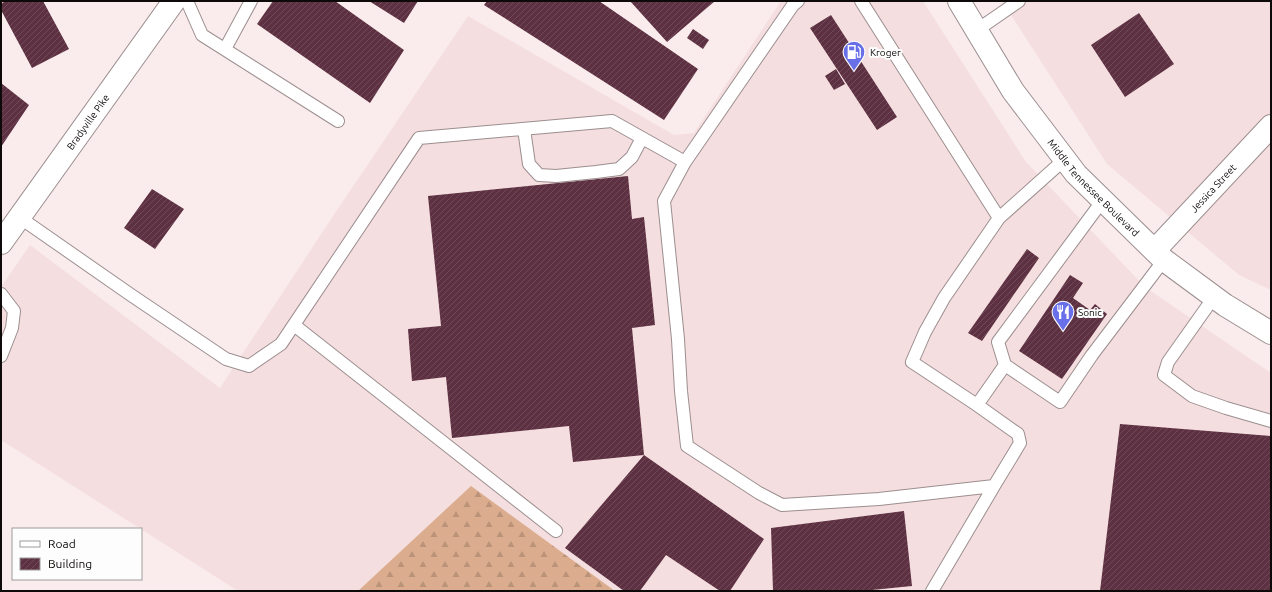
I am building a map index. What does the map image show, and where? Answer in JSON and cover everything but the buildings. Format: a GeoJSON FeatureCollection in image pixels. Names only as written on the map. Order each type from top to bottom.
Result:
{"type":"FeatureCollection","features":[{"type":"Feature","properties":{"kind":"main road","name":"Bradyville Pike"},"geometry":{"type":"LineString","coordinates":[[1,243],[174,1]]}},
{"type":"Feature","properties":{"kind":"main road","name":"Middle Tennessee Boulevard"},"geometry":{"type":"LineString","coordinates":[[959,1],[1014,91],[1076,174],[1160,255],[1214,297],[1271,333]]}},
{"type":"Feature","properties":{"kind":"main road","name":"Jessica Street"},"geometry":{"type":"LineString","coordinates":[[1160,255],[1271,126]]}},
{"type":"Feature","properties":{"kind":"lane"},"geometry":{"type":"LineString","coordinates":[[187,1],[202,35],[338,121]]}},
{"type":"Feature","properties":{"kind":"lane"},"geometry":{"type":"LineString","coordinates":[[225,50],[251,1]]}},
{"type":"Feature","properties":{"kind":"lane"},"geometry":{"type":"LineString","coordinates":[[798,1],[793,5],[685,162],[664,201],[687,446],[759,493],[782,506],[879,499],[994,486]]}},
{"type":"Feature","properties":{"kind":"lane"},"geometry":{"type":"LineString","coordinates":[[861,1],[1000,218]]}},
{"type":"Feature","properties":{"kind":"lane"},"geometry":{"type":"LineString","coordinates":[[977,30],[1019,1]]}},
{"type":"Feature","properties":{"kind":"lane"},"geometry":{"type":"LineString","coordinates":[[19,217],[130,295],[226,359],[249,366],[281,344],[419,138],[612,121],[685,162]]}},
{"type":"Feature","properties":{"kind":"lane"},"geometry":{"type":"LineString","coordinates":[[524,129],[529,164],[539,175],[556,176],[619,169],[632,157],[642,138]]}},
{"type":"Feature","properties":{"kind":"lane"},"geometry":{"type":"LineString","coordinates":[[932,591],[1020,444],[1018,434],[977,404],[912,362],[925,332],[944,298],[1000,218],[1065,159]]}},
{"type":"Feature","properties":{"kind":"lane"},"geometry":{"type":"LineString","coordinates":[[1103,200],[998,342],[1005,365],[1060,402],[1160,255]]}},
{"type":"Feature","properties":{"kind":"lane"},"geometry":{"type":"LineString","coordinates":[[1,294],[14,311],[12,328],[1,356]]}},
{"type":"Feature","properties":{"kind":"lane"},"geometry":{"type":"LineString","coordinates":[[1214,297],[1168,362],[1164,376],[1192,396],[1271,421]]}},
{"type":"Feature","properties":{"kind":"lane"},"geometry":{"type":"LineString","coordinates":[[294,325],[556,531]]}},
{"type":"Feature","properties":{"kind":"lane"},"geometry":{"type":"LineString","coordinates":[[977,404],[1005,365]]}},
{"type":"Feature","properties":{"kind":"shaded area"},"geometry":{"type":"Polygon","coordinates":[[[781,1],[923,1],[1026,162],[1145,287],[1271,373],[1271,591],[615,591],[471,487],[358,591],[238,591],[142,530],[142,528],[139,528],[1,440],[1,287],[30,245],[220,388],[333,216],[468,16],[674,135],[694,133],[781,1]]]}},
{"type":"Feature","properties":{"kind":"shaded area"},"geometry":{"type":"Polygon","coordinates":[[[1002,1],[1271,1],[1271,290],[1239,275],[1107,164],[1002,1]]]}},
{"type":"Feature","properties":{"kind":"green space"},"geometry":{"type":"Polygon","coordinates":[[[471,486],[615,591],[358,591],[471,486]]]}},
{"type":"Feature","properties":{"kind":"place","name":"Kroger"},"geometry":{"type":"Point","coordinates":[854,72]}},
{"type":"Feature","properties":{"kind":"place","name":"Sonic"},"geometry":{"type":"Point","coordinates":[1063,332]}}]}
